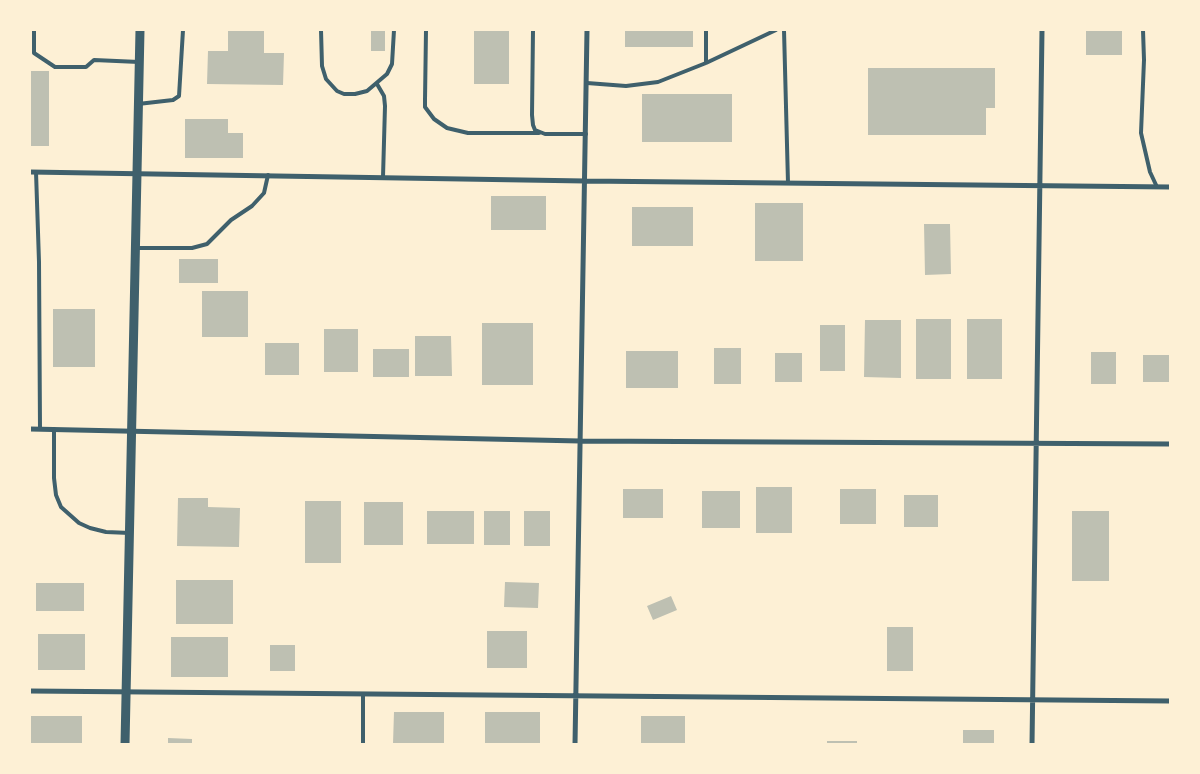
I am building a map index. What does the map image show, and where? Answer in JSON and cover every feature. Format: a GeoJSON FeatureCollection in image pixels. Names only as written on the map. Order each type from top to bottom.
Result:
{"type":"FeatureCollection","features":[{"type":"Feature","properties":{"kind":"street"},"geometry":{"type":"LineString","coordinates":[[125,744],[140,30]]}},
{"type":"Feature","properties":{"kind":"street"},"geometry":{"type":"LineString","coordinates":[[575,744],[588,30]]}},
{"type":"Feature","properties":{"kind":"street"},"geometry":{"type":"LineString","coordinates":[[1032,744],[1038,186],[1042,30]]}},
{"type":"Feature","properties":{"kind":"street"},"geometry":{"type":"LineString","coordinates":[[33,172],[585,181],[1170,187]]}},
{"type":"Feature","properties":{"kind":"street"},"geometry":{"type":"LineString","coordinates":[[30,429],[580,441],[1170,444]]}},
{"type":"Feature","properties":{"kind":"street"},"geometry":{"type":"LineString","coordinates":[[30,691],[1170,701]]}},
{"type":"Feature","properties":{"kind":"lane"},"geometry":{"type":"LineString","coordinates":[[34,30],[34,53],[55,67],[86,67],[94,60],[139,62]]}},
{"type":"Feature","properties":{"kind":"lane"},"geometry":{"type":"LineString","coordinates":[[138,104],[173,100],[179,96],[183,30]]}},
{"type":"Feature","properties":{"kind":"lane"},"geometry":{"type":"LineString","coordinates":[[321,30],[322,66],[326,79],[331,86],[344,94],[367,91],[387,74],[392,64],[394,30]]}},
{"type":"Feature","properties":{"kind":"lane"},"geometry":{"type":"LineString","coordinates":[[426,30],[426,107],[429,114],[447,128],[478,134],[586,134]]}},
{"type":"Feature","properties":{"kind":"lane"},"geometry":{"type":"LineString","coordinates":[[532,30],[532,125],[539,133]]}},
{"type":"Feature","properties":{"kind":"lane"},"geometry":{"type":"LineString","coordinates":[[706,30],[706,63]]}},
{"type":"Feature","properties":{"kind":"lane"},"geometry":{"type":"LineString","coordinates":[[587,83],[626,86],[658,82],[706,63],[776,30]]}},
{"type":"Feature","properties":{"kind":"lane"},"geometry":{"type":"LineString","coordinates":[[784,30],[788,183]]}},
{"type":"Feature","properties":{"kind":"lane"},"geometry":{"type":"LineString","coordinates":[[1143,30],[1144,60],[1141,133],[1150,172],[1157,187]]}},
{"type":"Feature","properties":{"kind":"lane"},"geometry":{"type":"LineString","coordinates":[[377,84],[384,96],[386,106],[383,177]]}},
{"type":"Feature","properties":{"kind":"lane"},"geometry":{"type":"LineString","coordinates":[[33,172],[39,262],[40,429]]}},
{"type":"Feature","properties":{"kind":"lane"},"geometry":{"type":"LineString","coordinates":[[135,248],[192,248],[207,244],[231,220],[252,206],[264,193],[268,175]]}},
{"type":"Feature","properties":{"kind":"lane"},"geometry":{"type":"LineString","coordinates":[[54,429],[54,478],[56,495],[61,507],[79,523],[90,528],[106,532],[130,533]]}},
{"type":"Feature","properties":{"kind":"lane"},"geometry":{"type":"LineString","coordinates":[[363,695],[363,744]]}},
{"type":"Feature","properties":{"kind":"building"},"geometry":{"type":"Polygon","coordinates":[[[228,30],[264,30],[264,53],[284,53],[283,85],[207,84],[208,51],[228,51],[228,30]]]}},
{"type":"Feature","properties":{"kind":"building"},"geometry":{"type":"Polygon","coordinates":[[[371,30],[385,30],[385,51],[371,51],[371,30]]]}},
{"type":"Feature","properties":{"kind":"building"},"geometry":{"type":"Polygon","coordinates":[[[474,30],[509,30],[509,84],[474,84],[474,30]]]}},
{"type":"Feature","properties":{"kind":"building"},"geometry":{"type":"Polygon","coordinates":[[[625,30],[693,30],[693,47],[625,47],[625,30]]]}},
{"type":"Feature","properties":{"kind":"building"},"geometry":{"type":"Polygon","coordinates":[[[1086,30],[1122,30],[1122,55],[1086,55],[1086,30]]]}},
{"type":"Feature","properties":{"kind":"building"},"geometry":{"type":"Polygon","coordinates":[[[868,68],[995,68],[995,108],[986,108],[986,135],[868,135],[868,68]]]}},
{"type":"Feature","properties":{"kind":"building"},"geometry":{"type":"Polygon","coordinates":[[[30,71],[49,71],[49,146],[30,146],[30,71]]]}},
{"type":"Feature","properties":{"kind":"building"},"geometry":{"type":"Polygon","coordinates":[[[642,94],[732,94],[732,142],[642,142],[642,94]]]}},
{"type":"Feature","properties":{"kind":"building"},"geometry":{"type":"Polygon","coordinates":[[[185,119],[228,119],[228,133],[243,133],[243,158],[185,158],[185,119]]]}},
{"type":"Feature","properties":{"kind":"building"},"geometry":{"type":"Polygon","coordinates":[[[491,196],[546,196],[546,230],[491,230],[491,196]]]}},
{"type":"Feature","properties":{"kind":"building"},"geometry":{"type":"Polygon","coordinates":[[[755,203],[803,203],[803,261],[755,261],[755,203]]]}},
{"type":"Feature","properties":{"kind":"building"},"geometry":{"type":"Polygon","coordinates":[[[632,207],[693,207],[693,246],[632,246],[632,207]]]}},
{"type":"Feature","properties":{"kind":"building"},"geometry":{"type":"Polygon","coordinates":[[[924,224],[950,224],[951,274],[925,275],[924,224]]]}},
{"type":"Feature","properties":{"kind":"building"},"geometry":{"type":"Polygon","coordinates":[[[179,259],[218,259],[218,283],[179,283],[179,259]]]}},
{"type":"Feature","properties":{"kind":"building"},"geometry":{"type":"Polygon","coordinates":[[[202,291],[248,291],[248,337],[202,337],[202,291]]]}},
{"type":"Feature","properties":{"kind":"building"},"geometry":{"type":"Polygon","coordinates":[[[53,309],[95,309],[95,367],[53,367],[53,309]]]}},
{"type":"Feature","properties":{"kind":"building"},"geometry":{"type":"Polygon","coordinates":[[[916,319],[951,319],[951,379],[916,379],[916,319]]]}},
{"type":"Feature","properties":{"kind":"building"},"geometry":{"type":"Polygon","coordinates":[[[967,319],[1002,319],[1002,379],[967,379],[967,319]]]}},
{"type":"Feature","properties":{"kind":"building"},"geometry":{"type":"Polygon","coordinates":[[[865,320],[901,320],[901,378],[864,377],[865,320]]]}},
{"type":"Feature","properties":{"kind":"building"},"geometry":{"type":"Polygon","coordinates":[[[482,323],[533,323],[533,385],[482,385],[482,323]]]}},
{"type":"Feature","properties":{"kind":"building"},"geometry":{"type":"Polygon","coordinates":[[[820,325],[845,325],[845,371],[820,371],[820,325]]]}},
{"type":"Feature","properties":{"kind":"building"},"geometry":{"type":"Polygon","coordinates":[[[324,329],[358,329],[358,372],[324,372],[324,329]]]}},
{"type":"Feature","properties":{"kind":"building"},"geometry":{"type":"Polygon","coordinates":[[[415,336],[451,336],[452,376],[415,376],[415,336]]]}},
{"type":"Feature","properties":{"kind":"building"},"geometry":{"type":"Polygon","coordinates":[[[265,343],[299,343],[299,375],[265,375],[265,343]]]}},
{"type":"Feature","properties":{"kind":"building"},"geometry":{"type":"Polygon","coordinates":[[[714,348],[741,348],[741,384],[714,384],[714,348]]]}},
{"type":"Feature","properties":{"kind":"building"},"geometry":{"type":"Polygon","coordinates":[[[373,349],[409,349],[409,377],[373,377],[373,349]]]}},
{"type":"Feature","properties":{"kind":"building"},"geometry":{"type":"Polygon","coordinates":[[[626,351],[678,351],[678,388],[626,388],[626,351]]]}},
{"type":"Feature","properties":{"kind":"building"},"geometry":{"type":"Polygon","coordinates":[[[1091,352],[1116,352],[1116,384],[1091,384],[1091,352]]]}},
{"type":"Feature","properties":{"kind":"building"},"geometry":{"type":"Polygon","coordinates":[[[775,353],[802,353],[802,382],[775,382],[775,353]]]}},
{"type":"Feature","properties":{"kind":"building"},"geometry":{"type":"Polygon","coordinates":[[[1143,355],[1170,355],[1170,382],[1143,382],[1143,355]]]}},
{"type":"Feature","properties":{"kind":"building"},"geometry":{"type":"Polygon","coordinates":[[[756,487],[792,487],[792,533],[756,533],[756,487]]]}},
{"type":"Feature","properties":{"kind":"building"},"geometry":{"type":"Polygon","coordinates":[[[623,489],[663,489],[663,518],[623,518],[623,489]]]}},
{"type":"Feature","properties":{"kind":"building"},"geometry":{"type":"Polygon","coordinates":[[[840,489],[876,489],[876,524],[840,524],[840,489]]]}},
{"type":"Feature","properties":{"kind":"building"},"geometry":{"type":"Polygon","coordinates":[[[702,491],[740,491],[740,528],[702,528],[702,491]]]}},
{"type":"Feature","properties":{"kind":"building"},"geometry":{"type":"Polygon","coordinates":[[[904,495],[938,495],[938,527],[904,527],[904,495]]]}},
{"type":"Feature","properties":{"kind":"building"},"geometry":{"type":"Polygon","coordinates":[[[178,498],[208,498],[208,507],[240,508],[239,547],[177,546],[178,498]]]}},
{"type":"Feature","properties":{"kind":"building"},"geometry":{"type":"Polygon","coordinates":[[[305,501],[341,501],[341,563],[305,563],[305,501]]]}},
{"type":"Feature","properties":{"kind":"building"},"geometry":{"type":"Polygon","coordinates":[[[364,502],[403,502],[403,545],[364,545],[364,502]]]}},
{"type":"Feature","properties":{"kind":"building"},"geometry":{"type":"Polygon","coordinates":[[[427,511],[474,511],[474,544],[427,544],[427,511]]]}},
{"type":"Feature","properties":{"kind":"building"},"geometry":{"type":"Polygon","coordinates":[[[484,511],[510,511],[510,545],[484,545],[484,511]]]}},
{"type":"Feature","properties":{"kind":"building"},"geometry":{"type":"Polygon","coordinates":[[[524,511],[550,511],[550,546],[524,546],[524,511]]]}},
{"type":"Feature","properties":{"kind":"building"},"geometry":{"type":"Polygon","coordinates":[[[1072,511],[1109,511],[1109,581],[1072,581],[1072,511]]]}},
{"type":"Feature","properties":{"kind":"building"},"geometry":{"type":"Polygon","coordinates":[[[176,580],[233,580],[233,624],[176,624],[176,580]]]}},
{"type":"Feature","properties":{"kind":"building"},"geometry":{"type":"Polygon","coordinates":[[[505,582],[539,583],[538,608],[504,607],[505,582]]]}},
{"type":"Feature","properties":{"kind":"building"},"geometry":{"type":"Polygon","coordinates":[[[36,583],[84,583],[84,611],[36,611],[36,583]]]}},
{"type":"Feature","properties":{"kind":"building"},"geometry":{"type":"Polygon","coordinates":[[[671,596],[677,610],[653,620],[647,606],[671,596]]]}},
{"type":"Feature","properties":{"kind":"building"},"geometry":{"type":"Polygon","coordinates":[[[887,627],[913,627],[913,671],[887,671],[887,627]]]}},
{"type":"Feature","properties":{"kind":"building"},"geometry":{"type":"Polygon","coordinates":[[[487,631],[527,631],[527,668],[487,668],[487,631]]]}},
{"type":"Feature","properties":{"kind":"building"},"geometry":{"type":"Polygon","coordinates":[[[38,634],[85,634],[85,670],[38,670],[38,634]]]}},
{"type":"Feature","properties":{"kind":"building"},"geometry":{"type":"Polygon","coordinates":[[[171,637],[228,637],[228,677],[171,677],[171,637]]]}},
{"type":"Feature","properties":{"kind":"building"},"geometry":{"type":"Polygon","coordinates":[[[270,645],[295,645],[295,671],[270,671],[270,645]]]}},
{"type":"Feature","properties":{"kind":"building"},"geometry":{"type":"Polygon","coordinates":[[[394,712],[444,712],[444,744],[393,744],[394,712]]]}},
{"type":"Feature","properties":{"kind":"building"},"geometry":{"type":"Polygon","coordinates":[[[485,712],[540,712],[540,744],[485,744],[485,712]]]}},
{"type":"Feature","properties":{"kind":"building"},"geometry":{"type":"Polygon","coordinates":[[[30,716],[82,716],[82,744],[30,744],[30,716]]]}},
{"type":"Feature","properties":{"kind":"building"},"geometry":{"type":"Polygon","coordinates":[[[641,716],[685,716],[685,743],[641,743],[641,716]]]}},
{"type":"Feature","properties":{"kind":"building"},"geometry":{"type":"Polygon","coordinates":[[[963,730],[994,730],[994,744],[963,744],[963,730]]]}},
{"type":"Feature","properties":{"kind":"building"},"geometry":{"type":"Polygon","coordinates":[[[168,738],[192,739],[192,744],[168,744],[168,738]]]}},
{"type":"Feature","properties":{"kind":"building"},"geometry":{"type":"Polygon","coordinates":[[[827,741],[857,741],[857,744],[827,744],[827,741]]]}}]}
